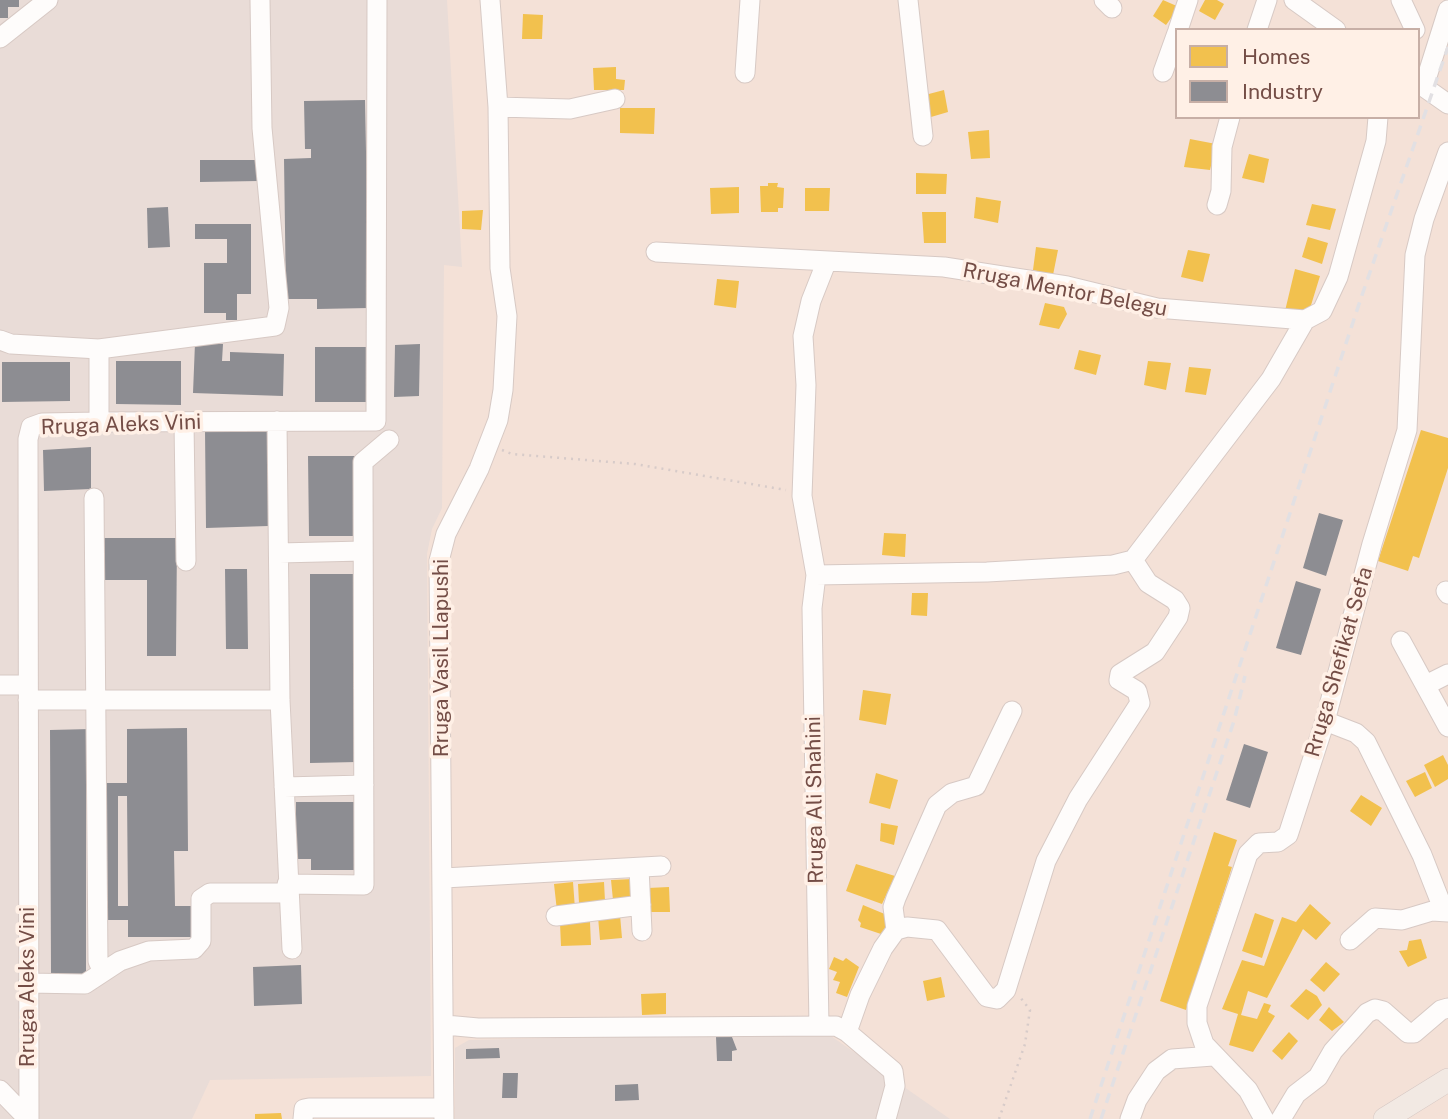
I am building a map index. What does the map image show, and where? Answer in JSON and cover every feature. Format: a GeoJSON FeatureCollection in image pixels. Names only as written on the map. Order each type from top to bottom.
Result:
{"type":"FeatureCollection","features":[{"type":"Feature","properties":{"kind":"main road"},"geometry":{"type":"LineString","coordinates":[[1385,1119],[1448,1080]]}},
{"type":"Feature","properties":{"kind":"street"},"geometry":{"type":"LineString","coordinates":[[0,38],[48,0]]}},
{"type":"Feature","properties":{"kind":"street"},"geometry":{"type":"LineString","coordinates":[[0,340],[11,344],[99,349],[275,326],[279,308],[261,128],[260,0]]}},
{"type":"Feature","properties":{"kind":"street","name":"Rruga Aleks Vini"},"geometry":{"type":"LineString","coordinates":[[29,1119],[28,439],[31,427],[42,423],[99,422],[376,421],[377,0]]}},
{"type":"Feature","properties":{"kind":"street","name":"Rruga Vasil Llapushi"},"geometry":{"type":"LineString","coordinates":[[444,1114],[444,878],[439,561],[446,534],[490,444],[502,403],[507,316],[500,268],[498,107],[490,0]]}},
{"type":"Feature","properties":{"kind":"street"},"geometry":{"type":"LineString","coordinates":[[745,73],[750,0]]}},
{"type":"Feature","properties":{"kind":"street"},"geometry":{"type":"LineString","coordinates":[[908,0],[923,136]]}},
{"type":"Feature","properties":{"kind":"street"},"geometry":{"type":"LineString","coordinates":[[1178,28],[1188,0]]}},
{"type":"Feature","properties":{"kind":"street"},"geometry":{"type":"LineString","coordinates":[[1257,28],[1267,0]]}},
{"type":"Feature","properties":{"kind":"street"},"geometry":{"type":"LineString","coordinates":[[1294,0],[1333,28]]}},
{"type":"Feature","properties":{"kind":"street"},"geometry":{"type":"LineString","coordinates":[[1401,0],[1414,28]]}},
{"type":"Feature","properties":{"kind":"street"},"geometry":{"type":"LineString","coordinates":[[1447,100],[1421,85],[1448,10]]}},
{"type":"Feature","properties":{"kind":"street"},"geometry":{"type":"LineString","coordinates":[[1163,72],[1175,37]]}},
{"type":"Feature","properties":{"kind":"street"},"geometry":{"type":"LineString","coordinates":[[498,107],[561,110],[615,99]]}},
{"type":"Feature","properties":{"kind":"street"},"geometry":{"type":"LineString","coordinates":[[1217,205],[1222,191],[1222,147],[1229,119]]}},
{"type":"Feature","properties":{"kind":"street"},"geometry":{"type":"LineString","coordinates":[[816,575],[987,572],[1114,565],[1133,560],[1271,379],[1305,320],[1322,311],[1335,287],[1376,141],[1378,119]]}},
{"type":"Feature","properties":{"kind":"street","name":"Rruga Shefikat Sefa"},"geometry":{"type":"LineString","coordinates":[[1264,1119],[1248,1090],[1213,1056],[1205,1044],[1197,1023],[1200,996],[1248,854],[1259,843],[1278,842],[1288,835],[1325,721],[1372,544],[1407,430],[1415,255],[1424,219],[1448,152]]}},
{"type":"Feature","properties":{"kind":"street","name":"Rruga Mentor Belegu"},"geometry":{"type":"LineString","coordinates":[[656,252],[975,271],[1067,286],[1157,309],[1305,320]]}},
{"type":"Feature","properties":{"kind":"street","name":"Rruga Ali Shahini"},"geometry":{"type":"LineString","coordinates":[[818,1026],[812,608],[816,575],[802,496],[806,384],[803,336],[811,301],[826,262]]}},
{"type":"Feature","properties":{"kind":"street"},"geometry":{"type":"LineString","coordinates":[[99,349],[99,422]]}},
{"type":"Feature","properties":{"kind":"street"},"geometry":{"type":"LineString","coordinates":[[277,421],[280,700],[292,949]]}},
{"type":"Feature","properties":{"kind":"street"},"geometry":{"type":"LineString","coordinates":[[184,422],[186,561]]}},
{"type":"Feature","properties":{"kind":"street"},"geometry":{"type":"LineString","coordinates":[[28,983],[85,984],[120,961],[149,951],[194,949],[201,941],[201,899],[210,893],[364,885],[363,462],[389,440]]}},
{"type":"Feature","properties":{"kind":"street"},"geometry":{"type":"LineString","coordinates":[[94,498],[98,961],[103,972]]}},
{"type":"Feature","properties":{"kind":"street"},"geometry":{"type":"LineString","coordinates":[[279,553],[363,551]]}},
{"type":"Feature","properties":{"kind":"street"},"geometry":{"type":"LineString","coordinates":[[896,930],[907,927],[937,930],[987,997],[1002,996],[1009,983],[1046,862],[1078,799],[1140,703],[1137,691],[1119,680],[1119,674],[1155,652],[1178,617],[1180,608],[1175,600],[1147,583],[1133,560]]}},
{"type":"Feature","properties":{"kind":"street"},"geometry":{"type":"LineString","coordinates":[[1401,641],[1448,727]]}},
{"type":"Feature","properties":{"kind":"street"},"geometry":{"type":"LineString","coordinates":[[1426,685],[1448,674]]}},
{"type":"Feature","properties":{"kind":"street"},"geometry":{"type":"LineString","coordinates":[[0,685],[28,693],[95,700],[280,700]]}},
{"type":"Feature","properties":{"kind":"street"},"geometry":{"type":"LineString","coordinates":[[847,1032],[860,995],[896,930],[896,898],[937,804],[952,793],[976,786],[1012,711]]}},
{"type":"Feature","properties":{"kind":"street"},"geometry":{"type":"LineString","coordinates":[[1325,721],[1356,733],[1366,742],[1422,855],[1446,912],[1432,911],[1402,920],[1375,918],[1350,940]]}},
{"type":"Feature","properties":{"kind":"street"},"geometry":{"type":"LineString","coordinates":[[284,787],[364,785]]}},
{"type":"Feature","properties":{"kind":"street"},"geometry":{"type":"LineString","coordinates":[[444,878],[661,866]]}},
{"type":"Feature","properties":{"kind":"street"},"geometry":{"type":"LineString","coordinates":[[639,868],[642,931]]}},
{"type":"Feature","properties":{"kind":"street"},"geometry":{"type":"LineString","coordinates":[[556,916],[640,905]]}},
{"type":"Feature","properties":{"kind":"street"},"geometry":{"type":"LineString","coordinates":[[1282,1119],[1296,1094],[1318,1077],[1333,1051],[1367,1013],[1375,1009],[1383,1011],[1408,1033],[1414,1033],[1441,1010],[1448,1008]]}},
{"type":"Feature","properties":{"kind":"street"},"geometry":{"type":"LineString","coordinates":[[445,1025],[478,1028],[836,1026],[887,1065],[896,1076],[886,1119]]}},
{"type":"Feature","properties":{"kind":"street"},"geometry":{"type":"LineString","coordinates":[[1130,1119],[1137,1100],[1156,1071],[1171,1059],[1213,1056]]}},
{"type":"Feature","properties":{"kind":"street"},"geometry":{"type":"LineString","coordinates":[[0,1090],[29,1119]]}},
{"type":"Feature","properties":{"kind":"street"},"geometry":{"type":"LineString","coordinates":[[303,1119],[304,1109],[309,1108],[444,1114]]}},
{"type":"Feature","properties":{"kind":"path"},"geometry":{"type":"LineString","coordinates":[[490,444],[512,454],[635,464],[777,486],[802,496]]}},
{"type":"Feature","properties":{"kind":"path"},"geometry":{"type":"LineString","coordinates":[[999,1119],[1025,1044],[1030,1010],[1009,983]]}},
{"type":"Feature","properties":{"kind":"shaded area"},"geometry":{"type":"Polygon","coordinates":[[[0,0],[1448,0],[1448,1119],[0,1119],[0,0]]]}},
{"type":"Feature","properties":{"kind":"shaded area"},"geometry":{"type":"Polygon","coordinates":[[[0,0],[447,0],[462,267],[444,265],[442,508],[432,529],[427,554],[431,1076],[210,1080],[192,1119],[0,1119],[0,0]]]}},
{"type":"Feature","properties":{"kind":"shaded area"},"geometry":{"type":"Polygon","coordinates":[[[828,1034],[950,1119],[455,1119],[455,1048],[469,1040],[828,1034]]]}},
{"type":"Feature","properties":{"kind":"building: Homes"},"geometry":{"type":"Polygon","coordinates":[[[1163,0],[1179,7],[1166,25],[1153,16],[1163,0]]]}},
{"type":"Feature","properties":{"kind":"building: Homes"},"geometry":{"type":"Polygon","coordinates":[[[1205,0],[1217,0],[1224,4],[1215,20],[1199,11],[1205,0]]]}},
{"type":"Feature","properties":{"kind":"building: Homes"},"geometry":{"type":"Polygon","coordinates":[[[523,14],[543,15],[542,39],[522,39],[523,14]]]}},
{"type":"Feature","properties":{"kind":"building: Homes"},"geometry":{"type":"Polygon","coordinates":[[[616,67],[616,79],[625,80],[624,90],[594,90],[593,68],[616,67]]]}},
{"type":"Feature","properties":{"kind":"building: Homes"},"geometry":{"type":"Polygon","coordinates":[[[944,90],[948,112],[931,117],[925,95],[944,90]]]}},
{"type":"Feature","properties":{"kind":"building: Homes"},"geometry":{"type":"Polygon","coordinates":[[[620,108],[655,108],[654,134],[620,133],[620,108]]]}},
{"type":"Feature","properties":{"kind":"building: Homes"},"geometry":{"type":"Polygon","coordinates":[[[989,130],[990,158],[971,159],[968,132],[989,130]]]}},
{"type":"Feature","properties":{"kind":"building: Homes"},"geometry":{"type":"Polygon","coordinates":[[[1190,139],[1216,144],[1210,170],[1184,167],[1190,139]]]}},
{"type":"Feature","properties":{"kind":"building: Homes"},"geometry":{"type":"Polygon","coordinates":[[[1249,154],[1269,159],[1264,183],[1242,178],[1249,154]]]}},
{"type":"Feature","properties":{"kind":"building: Homes"},"geometry":{"type":"Polygon","coordinates":[[[916,173],[947,174],[946,194],[916,194],[916,173]]]}},
{"type":"Feature","properties":{"kind":"building: Homes"},"geometry":{"type":"Polygon","coordinates":[[[768,183],[778,183],[777,187],[784,188],[783,208],[778,208],[778,212],[761,212],[760,186],[768,186],[768,183]]]}},
{"type":"Feature","properties":{"kind":"building: Homes"},"geometry":{"type":"Polygon","coordinates":[[[739,187],[739,213],[711,214],[710,188],[739,187]]]}},
{"type":"Feature","properties":{"kind":"building: Homes"},"geometry":{"type":"Polygon","coordinates":[[[805,188],[830,188],[829,211],[805,211],[805,188]]]}},
{"type":"Feature","properties":{"kind":"building: Homes"},"geometry":{"type":"Polygon","coordinates":[[[976,197],[1001,201],[998,223],[974,218],[976,197]]]}},
{"type":"Feature","properties":{"kind":"building: Homes"},"geometry":{"type":"Polygon","coordinates":[[[1312,204],[1336,209],[1330,230],[1306,225],[1312,204]]]}},
{"type":"Feature","properties":{"kind":"building: Homes"},"geometry":{"type":"Polygon","coordinates":[[[483,210],[481,230],[462,229],[462,211],[483,210]]]}},
{"type":"Feature","properties":{"kind":"building: Homes"},"geometry":{"type":"Polygon","coordinates":[[[922,212],[946,212],[946,243],[924,243],[922,212]]]}},
{"type":"Feature","properties":{"kind":"building: Homes"},"geometry":{"type":"Polygon","coordinates":[[[1308,237],[1328,243],[1322,264],[1302,257],[1308,237]]]}},
{"type":"Feature","properties":{"kind":"building: Homes"},"geometry":{"type":"Polygon","coordinates":[[[1036,247],[1058,250],[1053,275],[1033,270],[1036,247]]]}},
{"type":"Feature","properties":{"kind":"building: Homes"},"geometry":{"type":"Polygon","coordinates":[[[1188,250],[1210,254],[1203,282],[1181,277],[1188,250]]]}},
{"type":"Feature","properties":{"kind":"building: Homes"},"geometry":{"type":"Polygon","coordinates":[[[1295,269],[1320,276],[1308,315],[1285,311],[1295,269]]]}},
{"type":"Feature","properties":{"kind":"building: Homes"},"geometry":{"type":"Polygon","coordinates":[[[717,279],[739,281],[736,308],[714,305],[717,279]]]}},
{"type":"Feature","properties":{"kind":"building: Homes"},"geometry":{"type":"Polygon","coordinates":[[[1045,303],[1064,307],[1067,314],[1059,329],[1039,325],[1045,303]]]}},
{"type":"Feature","properties":{"kind":"building: Homes"},"geometry":{"type":"Polygon","coordinates":[[[1079,350],[1101,355],[1096,375],[1074,369],[1079,350]]]}},
{"type":"Feature","properties":{"kind":"building: Homes"},"geometry":{"type":"Polygon","coordinates":[[[1148,361],[1171,363],[1166,390],[1144,385],[1148,361]]]}},
{"type":"Feature","properties":{"kind":"building: Homes"},"geometry":{"type":"Polygon","coordinates":[[[1189,367],[1211,369],[1206,395],[1185,392],[1189,367]]]}},
{"type":"Feature","properties":{"kind":"building: Homes"},"geometry":{"type":"Polygon","coordinates":[[[1421,430],[1448,438],[1448,468],[1419,558],[1413,556],[1408,571],[1378,561],[1421,430]]]}},
{"type":"Feature","properties":{"kind":"building: Homes"},"geometry":{"type":"Polygon","coordinates":[[[884,533],[906,534],[905,557],[882,555],[884,533]]]}},
{"type":"Feature","properties":{"kind":"building: Homes"},"geometry":{"type":"Polygon","coordinates":[[[912,593],[928,593],[927,616],[911,615],[912,593]]]}},
{"type":"Feature","properties":{"kind":"building: Homes"},"geometry":{"type":"Polygon","coordinates":[[[863,690],[891,694],[886,725],[859,720],[863,690]]]}},
{"type":"Feature","properties":{"kind":"building: Homes"},"geometry":{"type":"Polygon","coordinates":[[[1443,755],[1448,765],[1448,779],[1435,787],[1424,765],[1443,755]]]}},
{"type":"Feature","properties":{"kind":"building: Homes"},"geometry":{"type":"Polygon","coordinates":[[[1425,772],[1432,788],[1415,797],[1406,781],[1425,772]]]}},
{"type":"Feature","properties":{"kind":"building: Homes"},"geometry":{"type":"Polygon","coordinates":[[[876,773],[898,780],[890,809],[869,803],[876,773]]]}},
{"type":"Feature","properties":{"kind":"building: Homes"},"geometry":{"type":"Polygon","coordinates":[[[1361,795],[1382,808],[1371,826],[1350,811],[1361,795]]]}},
{"type":"Feature","properties":{"kind":"building: Homes"},"geometry":{"type":"Polygon","coordinates":[[[881,823],[898,826],[894,845],[880,841],[881,823]]]}},
{"type":"Feature","properties":{"kind":"building: Homes"},"geometry":{"type":"Polygon","coordinates":[[[1214,832],[1237,840],[1228,866],[1232,867],[1186,1010],[1160,1001],[1214,832]]]}},
{"type":"Feature","properties":{"kind":"building: Homes"},"geometry":{"type":"Polygon","coordinates":[[[856,864],[895,876],[882,904],[846,891],[856,864]]]}},
{"type":"Feature","properties":{"kind":"building: Homes"},"geometry":{"type":"Polygon","coordinates":[[[633,879],[634,899],[613,900],[611,880],[633,879]]]}},
{"type":"Feature","properties":{"kind":"building: Homes"},"geometry":{"type":"Polygon","coordinates":[[[573,882],[575,909],[557,911],[554,884],[573,882]]]}},
{"type":"Feature","properties":{"kind":"building: Homes"},"geometry":{"type":"Polygon","coordinates":[[[604,882],[605,901],[579,903],[578,884],[604,882]]]}},
{"type":"Feature","properties":{"kind":"building: Homes"},"geometry":{"type":"Polygon","coordinates":[[[669,887],[670,912],[649,912],[648,888],[669,887]]]}},
{"type":"Feature","properties":{"kind":"building: Homes"},"geometry":{"type":"Polygon","coordinates":[[[1310,904],[1331,923],[1316,940],[1303,929],[1267,998],[1248,991],[1241,1015],[1257,1019],[1264,1003],[1271,1005],[1268,1012],[1275,1016],[1253,1052],[1229,1045],[1238,1014],[1222,1009],[1242,960],[1264,966],[1282,917],[1296,922],[1310,904]]]}},
{"type":"Feature","properties":{"kind":"building: Homes"},"geometry":{"type":"Polygon","coordinates":[[[863,905],[887,915],[887,936],[860,927],[858,920],[863,905]]]}},
{"type":"Feature","properties":{"kind":"building: Homes"},"geometry":{"type":"Polygon","coordinates":[[[1255,913],[1274,920],[1262,958],[1242,951],[1255,913]]]}},
{"type":"Feature","properties":{"kind":"building: Homes"},"geometry":{"type":"Polygon","coordinates":[[[620,915],[622,938],[600,940],[598,917],[620,915]]]}},
{"type":"Feature","properties":{"kind":"building: Homes"},"geometry":{"type":"Polygon","coordinates":[[[590,922],[591,945],[561,946],[560,923],[590,922]]]}},
{"type":"Feature","properties":{"kind":"building: Homes"},"geometry":{"type":"Polygon","coordinates":[[[1421,939],[1427,958],[1408,967],[1399,951],[1407,950],[1409,941],[1421,939]]]}},
{"type":"Feature","properties":{"kind":"building: Homes"},"geometry":{"type":"Polygon","coordinates":[[[834,957],[843,961],[846,958],[859,967],[847,997],[836,993],[840,982],[833,980],[837,972],[829,969],[834,957]]]}},
{"type":"Feature","properties":{"kind":"building: Homes"},"geometry":{"type":"Polygon","coordinates":[[[1326,962],[1340,974],[1324,992],[1310,980],[1326,962]]]}},
{"type":"Feature","properties":{"kind":"building: Homes"},"geometry":{"type":"Polygon","coordinates":[[[941,977],[945,997],[927,1001],[923,981],[941,977]]]}},
{"type":"Feature","properties":{"kind":"building: Homes"},"geometry":{"type":"Polygon","coordinates":[[[1306,989],[1317,996],[1322,1005],[1308,1020],[1290,1006],[1306,989]]]}},
{"type":"Feature","properties":{"kind":"building: Homes"},"geometry":{"type":"Polygon","coordinates":[[[666,993],[666,1014],[642,1015],[641,994],[666,993]]]}},
{"type":"Feature","properties":{"kind":"building: Homes"},"geometry":{"type":"Polygon","coordinates":[[[1329,1007],[1344,1022],[1332,1031],[1319,1020],[1329,1007]]]}},
{"type":"Feature","properties":{"kind":"building: Homes"},"geometry":{"type":"Polygon","coordinates":[[[1289,1032],[1298,1041],[1282,1060],[1272,1051],[1289,1032]]]}},
{"type":"Feature","properties":{"kind":"building: Homes"},"geometry":{"type":"Polygon","coordinates":[[[281,1113],[282,1119],[255,1119],[255,1114],[281,1113]]]}},
{"type":"Feature","properties":{"kind":"building: Industry"},"geometry":{"type":"Polygon","coordinates":[[[0,0],[19,0],[19,7],[8,7],[8,18],[0,18],[0,0]]]}},
{"type":"Feature","properties":{"kind":"building: Industry"},"geometry":{"type":"Polygon","coordinates":[[[365,100],[369,308],[317,309],[317,299],[286,299],[284,159],[311,158],[311,149],[305,149],[304,101],[365,100]]]}},
{"type":"Feature","properties":{"kind":"building: Industry"},"geometry":{"type":"Polygon","coordinates":[[[200,160],[258,160],[258,181],[200,182],[200,160]]]}},
{"type":"Feature","properties":{"kind":"building: Industry"},"geometry":{"type":"Polygon","coordinates":[[[168,207],[170,247],[148,248],[147,208],[168,207]]]}},
{"type":"Feature","properties":{"kind":"building: Industry"},"geometry":{"type":"Polygon","coordinates":[[[195,224],[251,224],[251,294],[237,294],[237,320],[226,320],[226,313],[204,313],[204,263],[227,263],[227,239],[195,239],[195,224]]]}},
{"type":"Feature","properties":{"kind":"building: Industry"},"geometry":{"type":"Polygon","coordinates":[[[195,343],[223,344],[222,361],[230,361],[230,352],[284,354],[283,396],[193,393],[195,343]]]}},
{"type":"Feature","properties":{"kind":"building: Industry"},"geometry":{"type":"Polygon","coordinates":[[[420,344],[419,396],[394,397],[395,345],[420,344]]]}},
{"type":"Feature","properties":{"kind":"building: Industry"},"geometry":{"type":"Polygon","coordinates":[[[315,347],[372,347],[372,402],[315,402],[315,347]]]}},
{"type":"Feature","properties":{"kind":"building: Industry"},"geometry":{"type":"Polygon","coordinates":[[[116,361],[181,361],[181,405],[116,404],[116,361]]]}},
{"type":"Feature","properties":{"kind":"building: Industry"},"geometry":{"type":"Polygon","coordinates":[[[2,362],[70,362],[70,401],[2,402],[2,362]]]}},
{"type":"Feature","properties":{"kind":"building: Industry"},"geometry":{"type":"Polygon","coordinates":[[[268,429],[268,526],[206,528],[205,430],[268,429]]]}},
{"type":"Feature","properties":{"kind":"building: Industry"},"geometry":{"type":"Polygon","coordinates":[[[91,447],[91,489],[44,491],[43,450],[91,447]]]}},
{"type":"Feature","properties":{"kind":"building: Industry"},"geometry":{"type":"Polygon","coordinates":[[[308,456],[356,456],[357,536],[309,536],[308,456]]]}},
{"type":"Feature","properties":{"kind":"building: Industry"},"geometry":{"type":"Polygon","coordinates":[[[1319,513],[1343,520],[1326,576],[1303,568],[1319,513]]]}},
{"type":"Feature","properties":{"kind":"building: Industry"},"geometry":{"type":"Polygon","coordinates":[[[102,538],[177,538],[176,656],[147,656],[147,580],[102,580],[102,538]]]}},
{"type":"Feature","properties":{"kind":"building: Industry"},"geometry":{"type":"Polygon","coordinates":[[[225,569],[247,569],[248,649],[226,649],[225,569]]]}},
{"type":"Feature","properties":{"kind":"building: Industry"},"geometry":{"type":"Polygon","coordinates":[[[310,574],[357,574],[357,762],[310,763],[310,574]]]}},
{"type":"Feature","properties":{"kind":"building: Industry"},"geometry":{"type":"Polygon","coordinates":[[[1296,581],[1321,589],[1301,655],[1276,648],[1296,581]]]}},
{"type":"Feature","properties":{"kind":"building: Industry"},"geometry":{"type":"Polygon","coordinates":[[[187,728],[188,851],[174,851],[175,906],[191,906],[191,937],[128,937],[128,920],[105,920],[105,783],[127,783],[127,729],[187,728]],[[118,796],[118,906],[128,906],[127,796],[118,796]]]}},
{"type":"Feature","properties":{"kind":"building: Industry"},"geometry":{"type":"Polygon","coordinates":[[[91,729],[91,740],[86,739],[86,974],[51,974],[50,730],[91,729]]]}},
{"type":"Feature","properties":{"kind":"building: Industry"},"geometry":{"type":"Polygon","coordinates":[[[1244,744],[1268,752],[1250,808],[1226,800],[1244,744]]]}},
{"type":"Feature","properties":{"kind":"building: Industry"},"geometry":{"type":"Polygon","coordinates":[[[296,802],[360,802],[360,870],[311,870],[311,859],[296,859],[296,802]]]}},
{"type":"Feature","properties":{"kind":"building: Industry"},"geometry":{"type":"Polygon","coordinates":[[[301,965],[302,1004],[254,1006],[253,967],[301,965]]]}},
{"type":"Feature","properties":{"kind":"building: Industry"},"geometry":{"type":"Polygon","coordinates":[[[716,1037],[732,1037],[737,1050],[732,1051],[732,1061],[717,1061],[716,1037]]]}},
{"type":"Feature","properties":{"kind":"building: Industry"},"geometry":{"type":"Polygon","coordinates":[[[499,1048],[500,1058],[466,1059],[466,1049],[499,1048]]]}},
{"type":"Feature","properties":{"kind":"building: Industry"},"geometry":{"type":"Polygon","coordinates":[[[503,1073],[518,1073],[517,1098],[502,1098],[503,1073]]]}},
{"type":"Feature","properties":{"kind":"building: Industry"},"geometry":{"type":"Polygon","coordinates":[[[638,1084],[639,1100],[615,1101],[615,1085],[638,1084]]]}},
{"type":"Feature","properties":{"kind":"railway"},"geometry":{"type":"LineString","coordinates":[[1090,1119],[1360,301],[1448,47]]}},
{"type":"Feature","properties":{"kind":"railway"},"geometry":{"type":"LineString","coordinates":[[1101,1119],[1234,721],[1245,676]]}}]}
